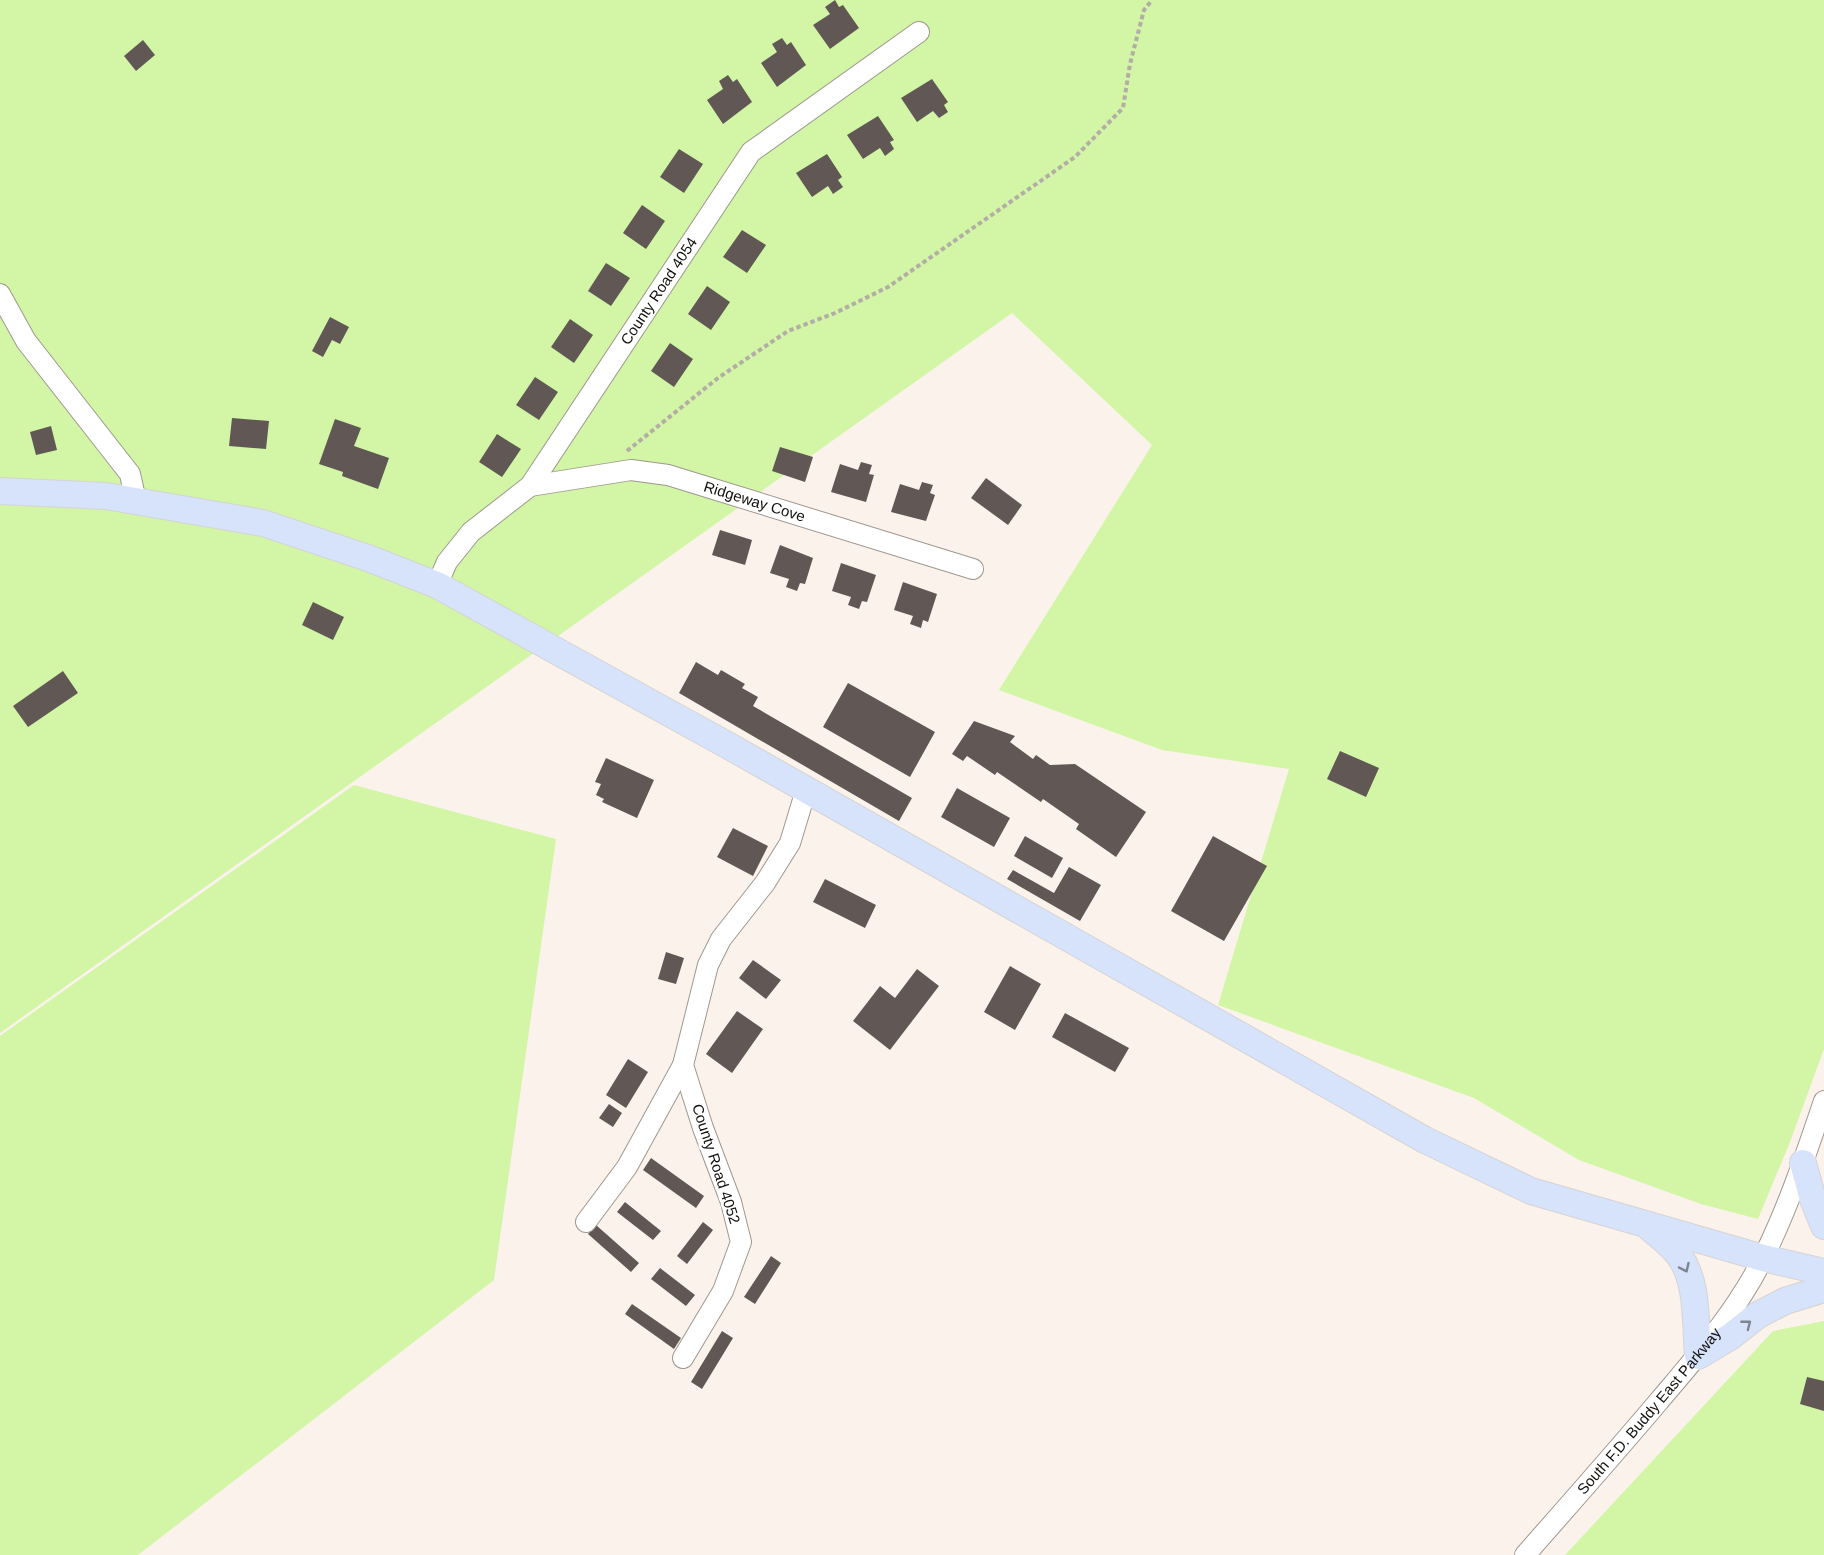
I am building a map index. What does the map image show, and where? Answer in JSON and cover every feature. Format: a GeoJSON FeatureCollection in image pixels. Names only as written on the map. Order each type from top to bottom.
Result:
{"type":"FeatureCollection","features":[{"type":"Feature","properties":{"kind":"main road"},"geometry":{"type":"LineString","coordinates":[[0,491],[106,496],[263,523],[368,558],[437,585],[598,673],[1425,1140],[1531,1191],[1763,1258],[1824,1272]]}},
{"type":"Feature","properties":{"kind":"main road"},"geometry":{"type":"LineString","coordinates":[[1803,1163],[1813,1199],[1824,1226]]}},
{"type":"Feature","properties":{"kind":"main road"},"geometry":{"type":"LineString","coordinates":[[1647,1225],[1678,1254],[1688,1274],[1693,1298],[1698,1356],[1776,1305],[1824,1289]]}},
{"type":"Feature","properties":{"kind":"street","name":"County Road 4054"},"geometry":{"type":"LineString","coordinates":[[437,585],[447,562],[471,532],[530,486],[751,152],[919,32]]}},
{"type":"Feature","properties":{"kind":"street"},"geometry":{"type":"LineString","coordinates":[[0,294],[26,341],[130,474],[136,501]]}},
{"type":"Feature","properties":{"kind":"street","name":"Ridgeway Cove"},"geometry":{"type":"LineString","coordinates":[[530,486],[632,470],[669,475],[973,569]]}},
{"type":"Feature","properties":{"kind":"street"},"geometry":{"type":"LineString","coordinates":[[585,1222],[627,1167],[683,1065],[708,965],[722,939],[765,883],[790,843],[806,790]]}},
{"type":"Feature","properties":{"kind":"street","name":"County Road 4052"},"geometry":{"type":"LineString","coordinates":[[683,1065],[703,1128],[731,1202],[741,1242],[723,1291],[683,1358]]}},
{"type":"Feature","properties":{"kind":"street","name":"South F.D. Buddy East Parkway"},"geometry":{"type":"LineString","coordinates":[[1525,1555],[1698,1356],[1729,1314],[1763,1258],[1803,1163],[1824,1101]]}},
{"type":"Feature","properties":{"kind":"path"},"geometry":{"type":"LineString","coordinates":[[626,452],[718,378],[788,331],[835,314],[888,287],[1075,157],[1123,108],[1130,64],[1144,10],[1152,0]]}},
{"type":"Feature","properties":{"kind":"green space"},"geometry":{"type":"Polygon","coordinates":[[[0,0],[1824,0],[1824,1049],[1790,1142],[1758,1219],[1701,1204],[1579,1160],[1474,1098],[1218,1005],[1289,769],[1162,750],[999,690],[1152,445],[1012,313],[0,1033],[0,0]]]}},
{"type":"Feature","properties":{"kind":"green space"},"geometry":{"type":"Polygon","coordinates":[[[354,785],[556,839],[494,1280],[138,1555],[0,1555],[0,1036],[354,785]]]}},
{"type":"Feature","properties":{"kind":"green space"},"geometry":{"type":"Polygon","coordinates":[[[1824,1321],[1824,1555],[1565,1555],[1773,1331],[1824,1321]]]}},
{"type":"Feature","properties":{"kind":"building"},"geometry":{"type":"Polygon","coordinates":[[[835,0],[839,7],[843,5],[859,28],[830,49],[813,25],[830,14],[825,7],[835,0]]]}},
{"type":"Feature","properties":{"kind":"building"},"geometry":{"type":"Polygon","coordinates":[[[782,38],[787,45],[791,42],[806,65],[777,87],[761,63],[777,52],[772,44],[782,38]]]}},
{"type":"Feature","properties":{"kind":"building"},"geometry":{"type":"Polygon","coordinates":[[[143,40],[155,55],[136,71],[124,56],[143,40]]]}},
{"type":"Feature","properties":{"kind":"building"},"geometry":{"type":"Polygon","coordinates":[[[728,75],[733,82],[737,79],[752,102],[723,124],[707,100],[723,89],[719,81],[728,75]]]}},
{"type":"Feature","properties":{"kind":"building"},"geometry":{"type":"Polygon","coordinates":[[[932,79],[948,102],[944,105],[948,112],[939,118],[933,111],[917,122],[901,98],[932,79]]]}},
{"type":"Feature","properties":{"kind":"building"},"geometry":{"type":"Polygon","coordinates":[[[878,116],[894,140],[890,142],[894,149],[885,156],[880,148],[863,159],[847,135],[878,116]]]}},
{"type":"Feature","properties":{"kind":"building"},"geometry":{"type":"Polygon","coordinates":[[[679,149],[703,164],[684,193],[660,177],[679,149]]]}},
{"type":"Feature","properties":{"kind":"building"},"geometry":{"type":"Polygon","coordinates":[[[827,154],[842,177],[838,180],[843,187],[833,194],[828,186],[812,197],[796,173],[827,154]]]}},
{"type":"Feature","properties":{"kind":"building"},"geometry":{"type":"Polygon","coordinates":[[[642,205],[665,221],[646,249],[623,233],[642,205]]]}},
{"type":"Feature","properties":{"kind":"building"},"geometry":{"type":"Polygon","coordinates":[[[742,230],[766,245],[747,273],[723,257],[742,230]]]}},
{"type":"Feature","properties":{"kind":"building"},"geometry":{"type":"Polygon","coordinates":[[[606,263],[630,278],[611,306],[588,291],[606,263]]]}},
{"type":"Feature","properties":{"kind":"building"},"geometry":{"type":"Polygon","coordinates":[[[707,286],[730,302],[711,330],[688,314],[707,286]]]}},
{"type":"Feature","properties":{"kind":"building"},"geometry":{"type":"Polygon","coordinates":[[[330,317],[349,327],[340,344],[332,340],[323,357],[312,351],[330,317]]]}},
{"type":"Feature","properties":{"kind":"building"},"geometry":{"type":"Polygon","coordinates":[[[570,319],[593,335],[574,363],[551,347],[570,319]]]}},
{"type":"Feature","properties":{"kind":"building"},"geometry":{"type":"Polygon","coordinates":[[[670,343],[693,359],[674,387],[651,371],[670,343]]]}},
{"type":"Feature","properties":{"kind":"building"},"geometry":{"type":"Polygon","coordinates":[[[535,377],[558,392],[539,420],[516,405],[535,377]]]}},
{"type":"Feature","properties":{"kind":"building"},"geometry":{"type":"Polygon","coordinates":[[[232,418],[269,421],[266,449],[229,446],[232,418]]]}},
{"type":"Feature","properties":{"kind":"building"},"geometry":{"type":"Polygon","coordinates":[[[335,419],[361,428],[354,446],[389,458],[378,489],[342,476],[343,472],[319,464],[335,419]]]}},
{"type":"Feature","properties":{"kind":"building"},"geometry":{"type":"Polygon","coordinates":[[[51,426],[57,450],[36,455],[30,432],[51,426]]]}},
{"type":"Feature","properties":{"kind":"building"},"geometry":{"type":"Polygon","coordinates":[[[497,434],[521,449],[502,477],[479,462],[497,434]]]}},
{"type":"Feature","properties":{"kind":"building"},"geometry":{"type":"Polygon","coordinates":[[[780,447],[813,457],[805,482],[772,471],[780,447]]]}},
{"type":"Feature","properties":{"kind":"building"},"geometry":{"type":"Polygon","coordinates":[[[861,462],[872,465],[869,474],[874,475],[866,502],[831,492],[840,464],[858,470],[861,462]]]}},
{"type":"Feature","properties":{"kind":"building"},"geometry":{"type":"Polygon","coordinates":[[[986,478],[1022,505],[1008,525],[971,498],[986,478]]]}},
{"type":"Feature","properties":{"kind":"building"},"geometry":{"type":"Polygon","coordinates":[[[922,482],[933,485],[930,493],[935,495],[926,521],[891,512],[900,484],[919,490],[922,482]]]}},
{"type":"Feature","properties":{"kind":"building"},"geometry":{"type":"Polygon","coordinates":[[[720,530],[752,540],[745,565],[712,555],[720,530]]]}},
{"type":"Feature","properties":{"kind":"building"},"geometry":{"type":"Polygon","coordinates":[[[780,545],[813,558],[805,584],[800,583],[797,591],[786,587],[789,579],[770,573],[780,545]]]}},
{"type":"Feature","properties":{"kind":"building"},"geometry":{"type":"Polygon","coordinates":[[[841,563],[876,575],[867,602],[862,601],[859,609],[848,605],[851,597],[832,591],[841,563]]]}},
{"type":"Feature","properties":{"kind":"building"},"geometry":{"type":"Polygon","coordinates":[[[903,582],[937,594],[928,622],[923,620],[921,628],[910,624],[913,616],[894,610],[903,582]]]}},
{"type":"Feature","properties":{"kind":"building"},"geometry":{"type":"Polygon","coordinates":[[[313,602],[344,617],[333,640],[302,625],[313,602]]]}},
{"type":"Feature","properties":{"kind":"building"},"geometry":{"type":"Polygon","coordinates":[[[696,662],[718,675],[721,670],[745,684],[742,688],[758,697],[753,706],[912,798],[899,821],[679,693],[696,662]]]}},
{"type":"Feature","properties":{"kind":"building"},"geometry":{"type":"Polygon","coordinates":[[[63,671],[78,693],[28,727],[13,706],[63,671]]]}},
{"type":"Feature","properties":{"kind":"building"},"geometry":{"type":"Polygon","coordinates":[[[848,683],[935,732],[910,777],[823,727],[848,683]]]}},
{"type":"Feature","properties":{"kind":"building"},"geometry":{"type":"Polygon","coordinates":[[[974,721],[1015,736],[1010,742],[1033,759],[1036,755],[1050,765],[1075,764],[1146,812],[1116,857],[1076,829],[1079,824],[1043,799],[1041,802],[997,772],[995,775],[967,756],[963,761],[952,754],[974,721]]]}},
{"type":"Feature","properties":{"kind":"building"},"geometry":{"type":"Polygon","coordinates":[[[1340,751],[1379,768],[1366,797],[1327,779],[1340,751]]]}},
{"type":"Feature","properties":{"kind":"building"},"geometry":{"type":"Polygon","coordinates":[[[606,758],[654,780],[637,818],[602,802],[604,799],[596,795],[601,784],[595,782],[606,758]]]}},
{"type":"Feature","properties":{"kind":"building"},"geometry":{"type":"Polygon","coordinates":[[[957,788],[1010,818],[994,847],[941,817],[957,788]]]}},
{"type":"Feature","properties":{"kind":"building"},"geometry":{"type":"Polygon","coordinates":[[[733,828],[768,846],[753,876],[717,857],[733,828]]]}},
{"type":"Feature","properties":{"kind":"building"},"geometry":{"type":"Polygon","coordinates":[[[1025,836],[1063,858],[1052,878],[1014,856],[1025,836]]]}},
{"type":"Feature","properties":{"kind":"building"},"geometry":{"type":"Polygon","coordinates":[[[1213,836],[1267,866],[1224,941],[1171,911],[1213,836]]]}},
{"type":"Feature","properties":{"kind":"building"},"geometry":{"type":"Polygon","coordinates":[[[1069,867],[1101,885],[1080,921],[1007,879],[1013,870],[1054,893],[1069,867]]]}},
{"type":"Feature","properties":{"kind":"building"},"geometry":{"type":"Polygon","coordinates":[[[825,879],[876,905],[865,928],[813,902],[825,879]]]}},
{"type":"Feature","properties":{"kind":"building"},"geometry":{"type":"Polygon","coordinates":[[[666,952],[684,958],[676,984],[658,979],[666,952]]]}},
{"type":"Feature","properties":{"kind":"building"},"geometry":{"type":"Polygon","coordinates":[[[753,960],[781,980],[766,999],[739,978],[753,960]]]}},
{"type":"Feature","properties":{"kind":"building"},"geometry":{"type":"Polygon","coordinates":[[[1010,966],[1041,984],[1015,1030],[984,1012],[1010,966]]]}},
{"type":"Feature","properties":{"kind":"building"},"geometry":{"type":"Polygon","coordinates":[[[917,969],[939,986],[890,1050],[853,1021],[880,986],[895,998],[917,969]]]}},
{"type":"Feature","properties":{"kind":"building"},"geometry":{"type":"Polygon","coordinates":[[[737,1011],[763,1029],[732,1073],[706,1054],[737,1011]]]}},
{"type":"Feature","properties":{"kind":"building"},"geometry":{"type":"Polygon","coordinates":[[[1065,1013],[1129,1048],[1115,1072],[1052,1037],[1065,1013]]]}},
{"type":"Feature","properties":{"kind":"building"},"geometry":{"type":"Polygon","coordinates":[[[628,1059],[648,1072],[626,1108],[606,1095],[628,1059]]]}},
{"type":"Feature","properties":{"kind":"building"},"geometry":{"type":"Polygon","coordinates":[[[609,1104],[622,1113],[613,1127],[599,1118],[609,1104]]]}},
{"type":"Feature","properties":{"kind":"building"},"geometry":{"type":"Polygon","coordinates":[[[651,1158],[704,1196],[696,1208],[643,1170],[651,1158]]]}},
{"type":"Feature","properties":{"kind":"building"},"geometry":{"type":"Polygon","coordinates":[[[625,1202],[661,1231],[653,1240],[617,1212],[625,1202]]]}},
{"type":"Feature","properties":{"kind":"building"},"geometry":{"type":"Polygon","coordinates":[[[703,1222],[713,1230],[687,1264],[677,1256],[703,1222]]]}},
{"type":"Feature","properties":{"kind":"building"},"geometry":{"type":"Polygon","coordinates":[[[596,1225],[639,1263],[631,1272],[588,1234],[596,1225]]]}},
{"type":"Feature","properties":{"kind":"building"},"geometry":{"type":"Polygon","coordinates":[[[771,1256],[781,1263],[755,1304],[744,1297],[771,1256]]]}},
{"type":"Feature","properties":{"kind":"building"},"geometry":{"type":"Polygon","coordinates":[[[660,1268],[695,1295],[686,1306],[651,1279],[660,1268]]]}},
{"type":"Feature","properties":{"kind":"building"},"geometry":{"type":"Polygon","coordinates":[[[632,1304],[681,1338],[674,1349],[625,1314],[632,1304]]]}},
{"type":"Feature","properties":{"kind":"building"},"geometry":{"type":"Polygon","coordinates":[[[722,1331],[733,1338],[702,1389],[691,1382],[722,1331]]]}},
{"type":"Feature","properties":{"kind":"building"},"geometry":{"type":"Polygon","coordinates":[[[1807,1377],[1824,1381],[1824,1411],[1800,1404],[1807,1377]]]}}]}
